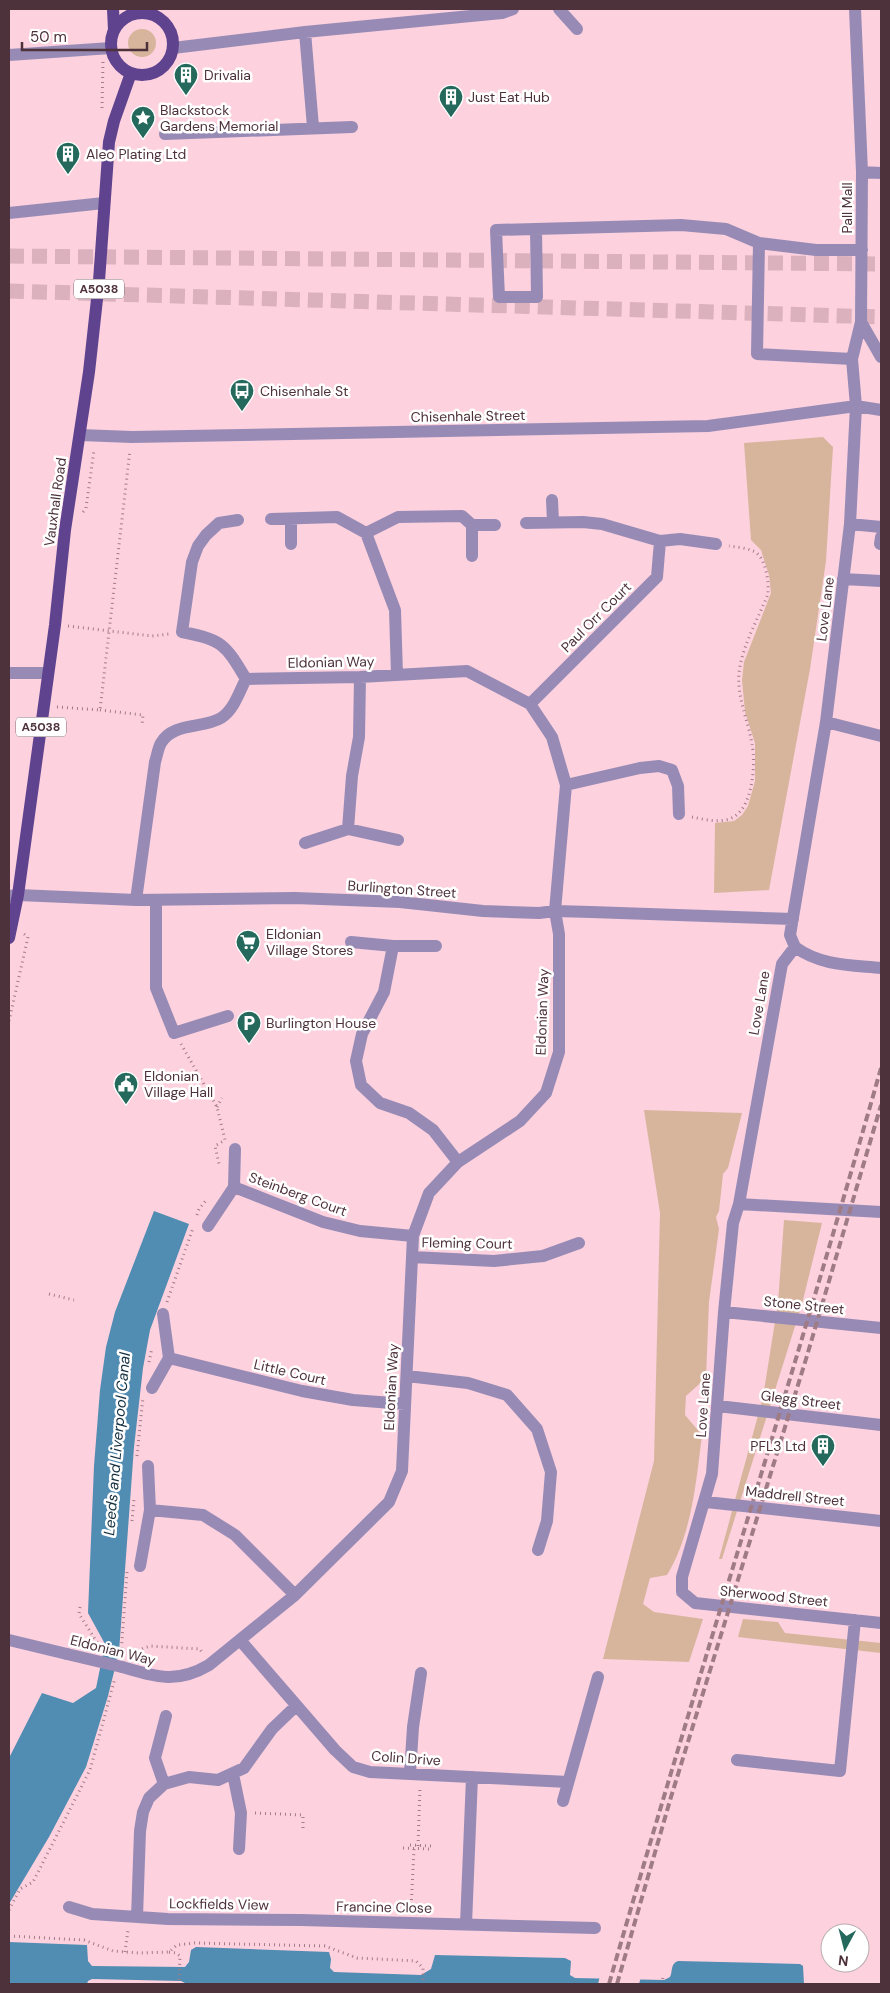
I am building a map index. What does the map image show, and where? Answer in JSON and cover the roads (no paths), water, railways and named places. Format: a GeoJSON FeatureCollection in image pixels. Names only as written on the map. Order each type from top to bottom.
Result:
{"type":"FeatureCollection","features":[{"type":"Feature","properties":{"kind":"main road"},"geometry":{"type":"LineString","coordinates":[[113,9],[114,30],[111,48],[118,64],[131,73],[140,75],[151,74],[167,63],[173,48],[173,37],[169,28],[161,19],[150,12],[135,13],[120,22],[114,30]]}},
{"type":"Feature","properties":{"kind":"main road","name":"Vauxhall Road"},"geometry":{"type":"LineString","coordinates":[[9,938],[12,924],[13,895],[44,706],[65,530],[96,314],[111,135],[131,73]]}},
{"type":"Feature","properties":{"kind":"street"},"geometry":{"type":"LineString","coordinates":[[559,9],[577,29]]}},
{"type":"Feature","properties":{"kind":"street","name":"Pall Mall"},"geometry":{"type":"LineString","coordinates":[[855,9],[862,172],[861,322],[852,358],[856,406]]}},
{"type":"Feature","properties":{"kind":"street"},"geometry":{"type":"LineString","coordinates":[[173,48],[508,11]]}},
{"type":"Feature","properties":{"kind":"street"},"geometry":{"type":"LineString","coordinates":[[305,32],[314,127]]}},
{"type":"Feature","properties":{"kind":"street"},"geometry":{"type":"LineString","coordinates":[[9,56],[111,48]]}},
{"type":"Feature","properties":{"kind":"street"},"geometry":{"type":"LineString","coordinates":[[165,134],[352,127]]}},
{"type":"Feature","properties":{"kind":"street"},"geometry":{"type":"LineString","coordinates":[[862,172],[881,173]]}},
{"type":"Feature","properties":{"kind":"street"},"geometry":{"type":"LineString","coordinates":[[9,213],[104,203]]}},
{"type":"Feature","properties":{"kind":"street"},"geometry":{"type":"LineString","coordinates":[[536,229],[537,296],[499,297],[496,230],[681,224],[726,229],[759,243],[804,249],[862,250]]}},
{"type":"Feature","properties":{"kind":"street"},"geometry":{"type":"LineString","coordinates":[[759,243],[757,354],[852,358]]}},
{"type":"Feature","properties":{"kind":"street"},"geometry":{"type":"LineString","coordinates":[[861,322],[881,357]]}},
{"type":"Feature","properties":{"kind":"street","name":"Chisenhale Street"},"geometry":{"type":"LineString","coordinates":[[80,435],[132,437],[708,426],[856,406],[881,410]]}},
{"type":"Feature","properties":{"kind":"street","name":"Love Lane"},"geometry":{"type":"LineString","coordinates":[[682,1577],[706,1502],[712,1474],[724,1312],[733,1223],[739,1204],[782,964],[795,947],[790,935],[826,722],[850,524],[856,406]]}},
{"type":"Feature","properties":{"kind":"street"},"geometry":{"type":"LineString","coordinates":[[552,500],[553,522]]}},
{"type":"Feature","properties":{"kind":"street"},"geometry":{"type":"LineString","coordinates":[[366,533],[398,517],[462,516],[472,525],[495,525]]}},
{"type":"Feature","properties":{"kind":"street"},"geometry":{"type":"LineString","coordinates":[[271,519],[336,517],[366,533],[395,610],[397,675]]}},
{"type":"Feature","properties":{"kind":"street"},"geometry":{"type":"LineString","coordinates":[[291,519],[291,544]]}},
{"type":"Feature","properties":{"kind":"street"},"geometry":{"type":"LineString","coordinates":[[136,900],[155,762],[162,742],[179,728],[210,723],[221,718],[230,709],[246,679],[230,652],[218,642],[204,636],[182,632],[192,562],[198,546],[206,535],[219,523],[238,520]]}},
{"type":"Feature","properties":{"kind":"street"},"geometry":{"type":"LineString","coordinates":[[526,523],[583,522],[602,524],[660,542],[680,539],[716,544]]}},
{"type":"Feature","properties":{"kind":"street"},"geometry":{"type":"LineString","coordinates":[[850,524],[881,527]]}},
{"type":"Feature","properties":{"kind":"street"},"geometry":{"type":"LineString","coordinates":[[472,525],[472,556]]}},
{"type":"Feature","properties":{"kind":"street","name":"Paul Orr Court"},"geometry":{"type":"LineString","coordinates":[[530,704],[657,577],[660,542]]}},
{"type":"Feature","properties":{"kind":"street"},"geometry":{"type":"LineString","coordinates":[[843,579],[881,582]]}},
{"type":"Feature","properties":{"kind":"street","name":"Eldonian Way"},"geometry":{"type":"LineString","coordinates":[[9,1640],[119,1670],[157,1677],[171,1678],[199,1671],[209,1665],[295,1595],[389,1502],[402,1471],[413,1236],[429,1192],[458,1162],[520,1121],[546,1093],[559,1052],[559,934],[555,911],[566,785],[552,738],[530,704],[467,671],[360,677],[246,679]]}},
{"type":"Feature","properties":{"kind":"street"},"geometry":{"type":"LineString","coordinates":[[9,673],[48,673]]}},
{"type":"Feature","properties":{"kind":"street"},"geometry":{"type":"LineString","coordinates":[[348,829],[352,776],[359,737],[360,677]]}},
{"type":"Feature","properties":{"kind":"street"},"geometry":{"type":"LineString","coordinates":[[826,722],[881,736]]}},
{"type":"Feature","properties":{"kind":"street"},"geometry":{"type":"LineString","coordinates":[[566,785],[640,768],[659,766],[672,770],[678,786],[678,814]]}},
{"type":"Feature","properties":{"kind":"street"},"geometry":{"type":"LineString","coordinates":[[305,843],[348,829],[398,840]]}},
{"type":"Feature","properties":{"kind":"street","name":"Burlington Street"},"geometry":{"type":"LineString","coordinates":[[13,895],[136,900],[295,898],[400,902],[483,911],[539,913],[555,911],[793,920]]}},
{"type":"Feature","properties":{"kind":"street"},"geometry":{"type":"LineString","coordinates":[[156,900],[156,988],[174,1033],[228,1016]]}},
{"type":"Feature","properties":{"kind":"street"},"geometry":{"type":"LineString","coordinates":[[350,942],[393,946],[436,946]]}},
{"type":"Feature","properties":{"kind":"street"},"geometry":{"type":"LineString","coordinates":[[393,946],[384,992],[362,1034],[356,1061],[361,1085],[380,1103],[409,1113],[433,1130],[458,1162]]}},
{"type":"Feature","properties":{"kind":"street"},"geometry":{"type":"LineString","coordinates":[[795,947],[820,961],[881,968]]}},
{"type":"Feature","properties":{"kind":"street","name":"Steinberg Court"},"geometry":{"type":"LineString","coordinates":[[208,1226],[234,1187],[235,1149]]}},
{"type":"Feature","properties":{"kind":"street","name":"Steinberg Court"},"geometry":{"type":"LineString","coordinates":[[234,1187],[322,1222],[360,1231],[413,1236]]}},
{"type":"Feature","properties":{"kind":"street"},"geometry":{"type":"LineString","coordinates":[[739,1204],[881,1212]]}},
{"type":"Feature","properties":{"kind":"street","name":"Fleming Court"},"geometry":{"type":"LineString","coordinates":[[412,1257],[494,1260],[543,1256],[579,1242]]}},
{"type":"Feature","properties":{"kind":"street","name":"Stone Street"},"geometry":{"type":"LineString","coordinates":[[724,1312],[881,1328]]}},
{"type":"Feature","properties":{"kind":"street"},"geometry":{"type":"LineString","coordinates":[[148,1389],[169,1358],[163,1314]]}},
{"type":"Feature","properties":{"kind":"street","name":"Little Court"},"geometry":{"type":"LineString","coordinates":[[169,1358],[302,1391],[353,1400],[405,1404]]}},
{"type":"Feature","properties":{"kind":"street"},"geometry":{"type":"LineString","coordinates":[[407,1376],[468,1383],[507,1395],[537,1429],[551,1472],[546,1521],[538,1550]]}},
{"type":"Feature","properties":{"kind":"street","name":"Glegg Street"},"geometry":{"type":"LineString","coordinates":[[718,1406],[881,1424]]}},
{"type":"Feature","properties":{"kind":"street"},"geometry":{"type":"LineString","coordinates":[[134,1566],[150,1510],[142,1466]]}},
{"type":"Feature","properties":{"kind":"street","name":"Maddrell Street"},"geometry":{"type":"LineString","coordinates":[[706,1502],[881,1520]]}},
{"type":"Feature","properties":{"kind":"street"},"geometry":{"type":"LineString","coordinates":[[150,1510],[203,1515],[235,1535],[295,1595]]}},
{"type":"Feature","properties":{"kind":"street","name":"Sherwood Street"},"geometry":{"type":"LineString","coordinates":[[682,1577],[682,1592],[695,1603],[881,1623]]}},
{"type":"Feature","properties":{"kind":"street"},"geometry":{"type":"LineString","coordinates":[[737,1760],[840,1771],[855,1620]]}},
{"type":"Feature","properties":{"kind":"street","name":"Colin Drive"},"geometry":{"type":"LineString","coordinates":[[240,1640],[335,1750],[353,1767],[370,1772],[568,1782]]}},
{"type":"Feature","properties":{"kind":"street"},"geometry":{"type":"LineString","coordinates":[[415,1774],[413,1727],[421,1673]]}},
{"type":"Feature","properties":{"kind":"street"},"geometry":{"type":"LineString","coordinates":[[563,1802],[598,1676]]}},
{"type":"Feature","properties":{"kind":"street"},"geometry":{"type":"LineString","coordinates":[[134,1917],[140,1831],[143,1812],[149,1798],[164,1784],[189,1777],[218,1780],[244,1768],[272,1729],[296,1706]]}},
{"type":"Feature","properties":{"kind":"street"},"geometry":{"type":"LineString","coordinates":[[164,1784],[155,1758],[166,1716]]}},
{"type":"Feature","properties":{"kind":"street"},"geometry":{"type":"LineString","coordinates":[[233,1774],[241,1813],[239,1849]]}},
{"type":"Feature","properties":{"kind":"street"},"geometry":{"type":"LineString","coordinates":[[466,1924],[472,1777]]}},
{"type":"Feature","properties":{"kind":"street","name":"Lockfields View"},"geometry":{"type":"LineString","coordinates":[[69,1907],[92,1914],[168,1919],[301,1920]]}},
{"type":"Feature","properties":{"kind":"street","name":"Francine Close"},"geometry":{"type":"LineString","coordinates":[[301,1920],[595,1928]]}},
{"type":"Feature","properties":{"kind":"water","name":"Leeds and Liverpool Canal"},"geometry":{"type":"Polygon","coordinates":[[[154,1211],[189,1224],[150,1330],[143,1368],[134,1447],[119,1652],[108,1696],[86,1767],[49,1837],[9,1904],[9,1758],[42,1693],[73,1703],[96,1688],[105,1644],[88,1613],[94,1466],[100,1390],[106,1347],[115,1312],[154,1211]]]}},
{"type":"Feature","properties":{"kind":"water"},"geometry":{"type":"Polygon","coordinates":[[[9,1942],[87,1945],[88,1961],[92,1966],[185,1967],[189,1962],[191,1950],[196,1947],[329,1952],[331,1959],[330,1968],[334,1972],[421,1975],[431,1969],[435,1955],[565,1958],[571,1961],[570,1975],[575,1978],[664,1980],[670,1977],[675,1962],[678,1961],[800,1964],[803,1966],[804,1984],[187,1984],[181,1981],[92,1979],[87,1984],[9,1984],[9,1942]]]}},
{"type":"Feature","properties":{"kind":"tunnel"},"geometry":{"type":"LineString","coordinates":[[9,256],[881,264]]}},
{"type":"Feature","properties":{"kind":"tunnel"},"geometry":{"type":"LineString","coordinates":[[9,291],[881,317]]}},
{"type":"Feature","properties":{"kind":"railway"},"geometry":{"type":"LineString","coordinates":[[609,1984],[881,1068]]}},
{"type":"Feature","properties":{"kind":"railway"},"geometry":{"type":"LineString","coordinates":[[617,1984],[671,1797],[806,1359],[881,1105]]}},
{"type":"Feature","properties":{"kind":"place","name":"Drivalia"},"geometry":{"type":"Point","coordinates":[186,96]}},
{"type":"Feature","properties":{"kind":"place","name":"Just Eat Hub"},"geometry":{"type":"Point","coordinates":[451,118]}},
{"type":"Feature","properties":{"kind":"place","name":"Blackstock Gardens Memorial"},"geometry":{"type":"Point","coordinates":[143,139]}},
{"type":"Feature","properties":{"kind":"place","name":"Aleo Plating Ltd"},"geometry":{"type":"Point","coordinates":[68,175]}},
{"type":"Feature","properties":{"kind":"place","name":"Chisenhale St"},"geometry":{"type":"Point","coordinates":[242,412]}},
{"type":"Feature","properties":{"kind":"place","name":"Eldonian Village Stores"},"geometry":{"type":"Point","coordinates":[248,963]}},
{"type":"Feature","properties":{"kind":"place","name":"Burlington House"},"geometry":{"type":"Point","coordinates":[249,1044]}},
{"type":"Feature","properties":{"kind":"place","name":"Eldonian Village Hall"},"geometry":{"type":"Point","coordinates":[126,1105]}},
{"type":"Feature","properties":{"kind":"place","name":"PFL3 Ltd"},"geometry":{"type":"Point","coordinates":[823,1467]}}]}
